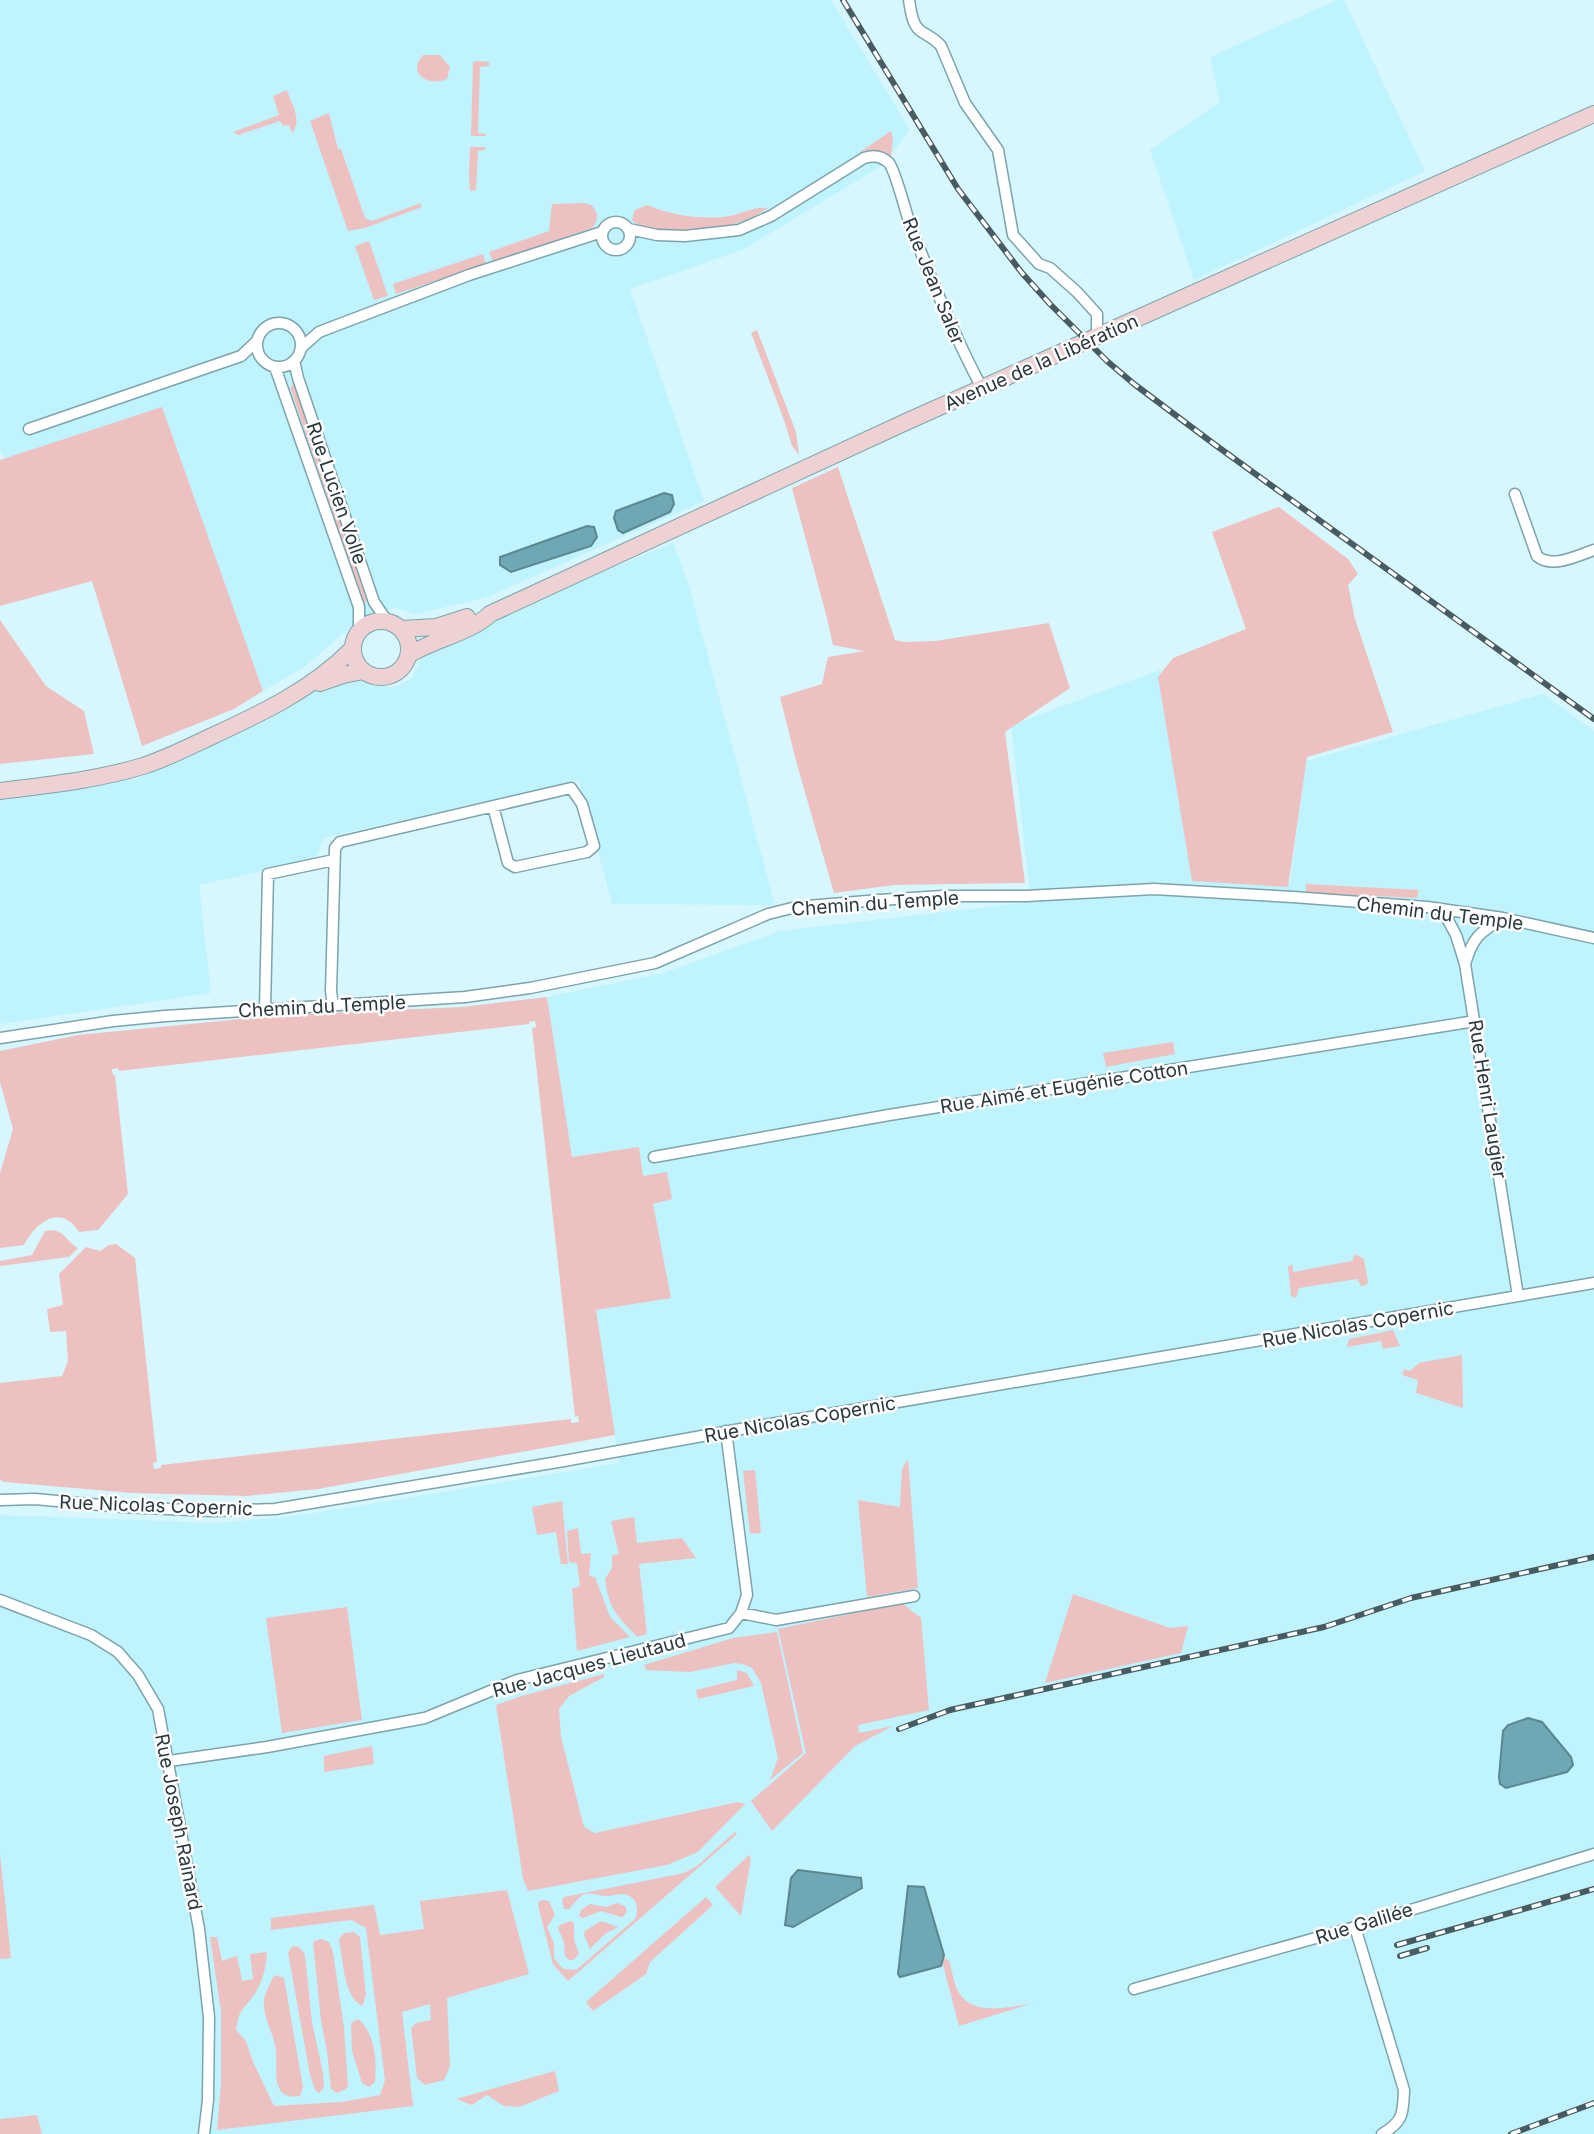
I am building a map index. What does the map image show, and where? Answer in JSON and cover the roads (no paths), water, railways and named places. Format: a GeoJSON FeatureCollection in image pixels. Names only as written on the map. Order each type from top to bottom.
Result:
{"type":"FeatureCollection","features":[{"type":"Feature","properties":{"kind":"main road","name":"Avenue de la Libération"},"geometry":{"type":"LineString","coordinates":[[409,655],[609,558],[1118,326],[1594,114]]}},
{"type":"Feature","properties":{"kind":"main road","name":"Avenue de la Libération"},"geometry":{"type":"LineString","coordinates":[[394,625],[436,626],[478,613],[490,614]]}},
{"type":"Feature","properties":{"kind":"main road"},"geometry":{"type":"LineString","coordinates":[[0,791],[89,778],[144,766],[247,720],[298,692],[337,664],[353,648],[359,631],[372,622],[394,625],[407,636],[409,655],[403,667],[389,676],[380,677],[363,671],[343,675],[298,692]]}},
{"type":"Feature","properties":{"kind":"main road"},"geometry":{"type":"LineString","coordinates":[[353,648],[363,671]]}},
{"type":"Feature","properties":{"kind":"street"},"geometry":{"type":"LineString","coordinates":[[909,0],[915,27],[934,38],[941,46],[965,103],[998,150],[1013,235],[1039,264],[1050,268],[1097,314],[1118,326]]}},
{"type":"Feature","properties":{"kind":"street","name":"Rue Jean Saler"},"geometry":{"type":"LineString","coordinates":[[657,235],[739,230],[771,216],[825,181],[871,156],[882,158],[893,170],[902,203],[956,340],[982,388]]}},
{"type":"Feature","properties":{"kind":"street"},"geometry":{"type":"LineString","coordinates":[[614,221],[623,223],[629,229],[657,235],[613,250],[605,245],[603,236],[606,225],[614,221]]}},
{"type":"Feature","properties":{"kind":"street"},"geometry":{"type":"LineString","coordinates":[[627,244],[629,229]]}},
{"type":"Feature","properties":{"kind":"street"},"geometry":{"type":"LineString","coordinates":[[257,341],[259,355],[275,367],[282,367],[294,361],[301,348],[319,332],[469,275],[566,244],[603,236]]}},
{"type":"Feature","properties":{"kind":"street"},"geometry":{"type":"LineString","coordinates":[[1097,314],[1097,336]]}},
{"type":"Feature","properties":{"kind":"street"},"geometry":{"type":"LineString","coordinates":[[29,429],[241,356],[257,341],[265,328],[271,325],[279,323],[319,332]]}},
{"type":"Feature","properties":{"kind":"street"},"geometry":{"type":"LineString","coordinates":[[293,328],[301,348]]}},
{"type":"Feature","properties":{"kind":"street"},"geometry":{"type":"LineString","coordinates":[[241,356],[264,360]]}},
{"type":"Feature","properties":{"kind":"street","name":"Rue Lucien Volle"},"geometry":{"type":"LineString","coordinates":[[294,361],[374,602],[394,625]]}},
{"type":"Feature","properties":{"kind":"street"},"geometry":{"type":"LineString","coordinates":[[275,367],[359,607],[359,631]]}},
{"type":"Feature","properties":{"kind":"street"},"geometry":{"type":"LineString","coordinates":[[1515,494],[1537,556],[1544,562],[1553,563],[1594,550]]}},
{"type":"Feature","properties":{"kind":"street"},"geometry":{"type":"LineString","coordinates":[[333,1006],[331,991],[334,860],[335,848],[340,842],[493,806],[571,788],[582,804],[594,846],[587,852],[514,867],[508,863],[493,806]]}},
{"type":"Feature","properties":{"kind":"street"},"geometry":{"type":"LineString","coordinates":[[265,1009],[268,874],[334,860]]}},
{"type":"Feature","properties":{"kind":"street","name":"Chemin du Temple"},"geometry":{"type":"LineString","coordinates":[[0,1038],[113,1021],[465,997],[530,988],[655,963],[768,914],[796,907],[943,896],[1026,896],[1154,889],[1293,897],[1442,909],[1503,918],[1594,939]]}},
{"type":"Feature","properties":{"kind":"street","name":"Rue Henri Laugier"},"geometry":{"type":"LineString","coordinates":[[1442,909],[1456,935],[1465,964],[1518,1296]]}},
{"type":"Feature","properties":{"kind":"street"},"geometry":{"type":"LineString","coordinates":[[1465,964],[1471,944],[1484,930],[1503,918]]}},
{"type":"Feature","properties":{"kind":"street","name":"Rue Aimé et Eugénie Cotton"},"geometry":{"type":"LineString","coordinates":[[654,1157],[889,1115],[1475,1021]]}},
{"type":"Feature","properties":{"kind":"street","name":"Rue Nicolas Copernic"},"geometry":{"type":"LineString","coordinates":[[1,1500],[35,1499],[122,1507],[213,1511],[275,1509],[1594,1283]]}},
{"type":"Feature","properties":{"kind":"street"},"geometry":{"type":"LineString","coordinates":[[726,1431],[747,1595],[741,1613],[776,1620],[914,1596]]}},
{"type":"Feature","properties":{"kind":"street","name":"Rue Joseph Rainard"},"geometry":{"type":"LineString","coordinates":[[0,1600],[91,1635],[118,1653],[138,1675],[158,1709],[199,1929],[209,2017],[208,2100],[204,2134]]}},
{"type":"Feature","properties":{"kind":"street","name":"Rue Jacques Lieutaud"},"geometry":{"type":"LineString","coordinates":[[169,1762],[425,1718],[517,1680],[729,1628],[741,1613]]}},
{"type":"Feature","properties":{"kind":"street","name":"Rue Galilée"},"geometry":{"type":"LineString","coordinates":[[1133,1989],[1355,1927],[1594,1854]]}},
{"type":"Feature","properties":{"kind":"street"},"geometry":{"type":"LineString","coordinates":[[1355,1927],[1404,2090],[1403,2113],[1392,2128],[1382,2134]]}},
{"type":"Feature","properties":{"kind":"railway"},"geometry":{"type":"LineString","coordinates":[[843,0],[958,189],[1022,273],[1107,361],[1214,444],[1594,719]]}},
{"type":"Feature","properties":{"kind":"railway"},"geometry":{"type":"LineString","coordinates":[[899,1729],[950,1710],[1324,1627],[1411,1598],[1594,1557]]}},
{"type":"Feature","properties":{"kind":"railway"},"geometry":{"type":"LineString","coordinates":[[1397,1945],[1594,1889]]}},
{"type":"Feature","properties":{"kind":"railway"},"geometry":{"type":"LineString","coordinates":[[1400,1956],[1427,1948]]}},
{"type":"Feature","properties":{"kind":"railway"},"geometry":{"type":"LineString","coordinates":[[1511,2134],[1594,2103]]}}]}
